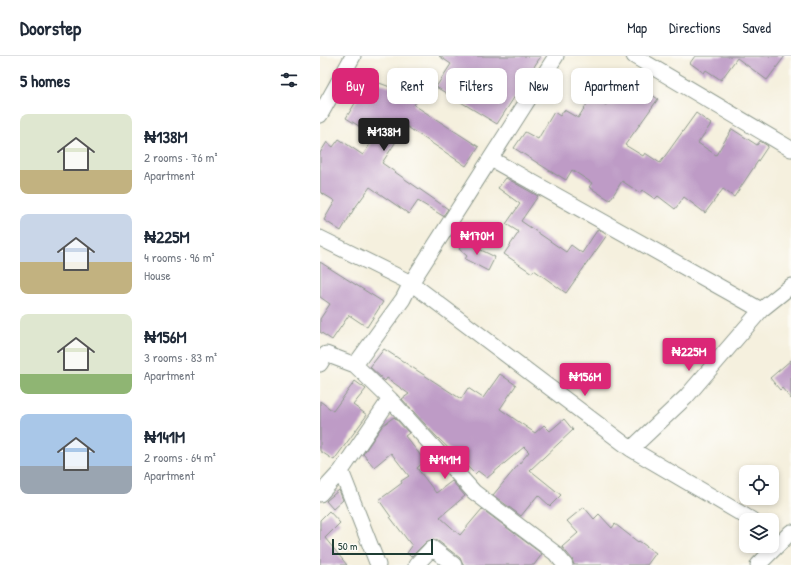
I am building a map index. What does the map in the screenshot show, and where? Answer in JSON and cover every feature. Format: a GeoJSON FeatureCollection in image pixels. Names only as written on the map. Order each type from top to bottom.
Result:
{"type":"FeatureCollection","features":[{"type":"Feature","properties":{"kind":"street"},"geometry":{"type":"LineString","coordinates":[[320,114],[353,56]]}},
{"type":"Feature","properties":{"kind":"street"},"geometry":{"type":"LineString","coordinates":[[355,365],[403,299],[411,283],[556,56]]}},
{"type":"Feature","properties":{"kind":"street"},"geometry":{"type":"LineString","coordinates":[[634,56],[791,149]]}},
{"type":"Feature","properties":{"kind":"street"},"geometry":{"type":"LineString","coordinates":[[491,159],[761,310]]}},
{"type":"Feature","properties":{"kind":"street"},"geometry":{"type":"LineString","coordinates":[[320,238],[411,283],[632,449],[740,513]]}},
{"type":"Feature","properties":{"kind":"street"},"geometry":{"type":"LineString","coordinates":[[632,449],[686,397],[761,310],[791,286]]}},
{"type":"Feature","properties":{"kind":"street"},"geometry":{"type":"LineString","coordinates":[[322,356],[355,365],[390,399],[474,492],[555,553],[564,565]]}},
{"type":"Feature","properties":{"kind":"street"},"geometry":{"type":"LineString","coordinates":[[320,494],[341,471],[390,399]]}},
{"type":"Feature","properties":{"kind":"street"},"geometry":{"type":"LineString","coordinates":[[341,471],[378,565]]}},
{"type":"Feature","properties":{"kind":"street"},"geometry":{"type":"LineString","coordinates":[[758,565],[784,536]]}},
{"type":"Feature","properties":{"kind":"street"},"geometry":{"type":"LineString","coordinates":[[416,565],[432,548],[454,565]]}},
{"type":"Feature","properties":{"kind":"building"},"geometry":{"type":"Polygon","coordinates":[[[439,56],[541,56],[533,68],[515,68],[515,96],[497,124],[464,104],[507,104],[507,68],[448,68],[451,64],[439,56]]]}},
{"type":"Feature","properties":{"kind":"building"},"geometry":{"type":"Polygon","coordinates":[[[695,56],[785,56],[767,80],[737,58],[721,80],[706,70],[704,73],[690,63],[695,56]]]}},
{"type":"Feature","properties":{"kind":"building"},"geometry":{"type":"Polygon","coordinates":[[[446,72],[446,93],[438,88],[438,84],[446,72]]]}},
{"type":"Feature","properties":{"kind":"building"},"geometry":{"type":"Polygon","coordinates":[[[379,83],[387,86],[387,104],[415,104],[479,147],[466,166],[406,126],[382,163],[448,209],[443,216],[418,201],[409,214],[370,187],[354,209],[341,231],[324,220],[335,201],[320,192],[320,153],[327,142],[333,147],[339,139],[363,155],[375,136],[346,118],[355,104],[379,104],[379,83]]]}},
{"type":"Feature","properties":{"kind":"building"},"geometry":{"type":"Polygon","coordinates":[[[653,96],[658,99],[625,145],[643,156],[645,153],[660,163],[696,113],[711,124],[698,143],[716,155],[732,129],[757,145],[760,141],[768,146],[734,197],[723,189],[705,213],[684,197],[675,209],[658,196],[655,199],[642,190],[640,193],[622,181],[610,200],[589,187],[592,183],[572,170],[566,180],[514,148],[525,132],[538,139],[554,112],[560,116],[564,110],[578,118],[587,104],[653,104],[653,96]]]}},
{"type":"Feature","properties":{"kind":"building"},"geometry":{"type":"Polygon","coordinates":[[[506,178],[538,196],[521,221],[566,252],[571,245],[582,253],[598,229],[607,235],[566,293],[534,270],[532,273],[504,254],[519,232],[506,224],[520,204],[498,188],[506,178]]]}},
{"type":"Feature","properties":{"kind":"building"},"geometry":{"type":"Polygon","coordinates":[[[465,242],[495,257],[488,271],[465,259],[467,256],[459,249],[465,242]]]}},
{"type":"Feature","properties":{"kind":"building"},"geometry":{"type":"Polygon","coordinates":[[[320,262],[383,302],[367,327],[349,315],[332,340],[320,332],[320,319],[330,304],[320,297],[320,262]]]}},
{"type":"Feature","properties":{"kind":"building"},"geometry":{"type":"Polygon","coordinates":[[[384,349],[461,399],[468,388],[483,398],[500,374],[516,385],[500,409],[535,433],[544,425],[550,431],[564,419],[573,430],[530,470],[561,495],[550,506],[538,495],[521,516],[493,495],[529,452],[524,447],[487,478],[478,471],[475,474],[436,436],[402,399],[409,394],[387,378],[385,381],[370,367],[384,349]]]}},
{"type":"Feature","properties":{"kind":"building"},"geometry":{"type":"Polygon","coordinates":[[[791,360],[791,399],[782,388],[780,390],[770,378],[791,360]]]}},
{"type":"Feature","properties":{"kind":"building"},"geometry":{"type":"Polygon","coordinates":[[[355,381],[366,389],[353,405],[367,415],[334,460],[320,451],[320,401],[333,411],[355,381]]]}},
{"type":"Feature","properties":{"kind":"building"},"geometry":{"type":"Polygon","coordinates":[[[394,417],[409,433],[405,436],[425,461],[417,468],[436,493],[452,481],[465,496],[440,517],[460,535],[482,509],[542,554],[534,565],[463,565],[460,558],[438,541],[433,539],[426,542],[411,557],[407,553],[412,546],[379,500],[409,476],[391,453],[374,467],[363,454],[383,425],[394,417]]]}},
{"type":"Feature","properties":{"kind":"building"},"geometry":{"type":"Polygon","coordinates":[[[339,490],[343,500],[333,509],[326,501],[339,490]]]}},
{"type":"Feature","properties":{"kind":"building"},"geometry":{"type":"Polygon","coordinates":[[[584,507],[594,519],[599,514],[612,528],[615,524],[638,542],[639,541],[656,553],[647,565],[574,565],[572,559],[562,547],[578,533],[567,521],[584,507]]]}},
{"type":"Feature","properties":{"kind":"building"},"geometry":{"type":"Polygon","coordinates":[[[329,511],[340,523],[325,538],[347,565],[320,565],[320,520],[329,511]]]}}]}
